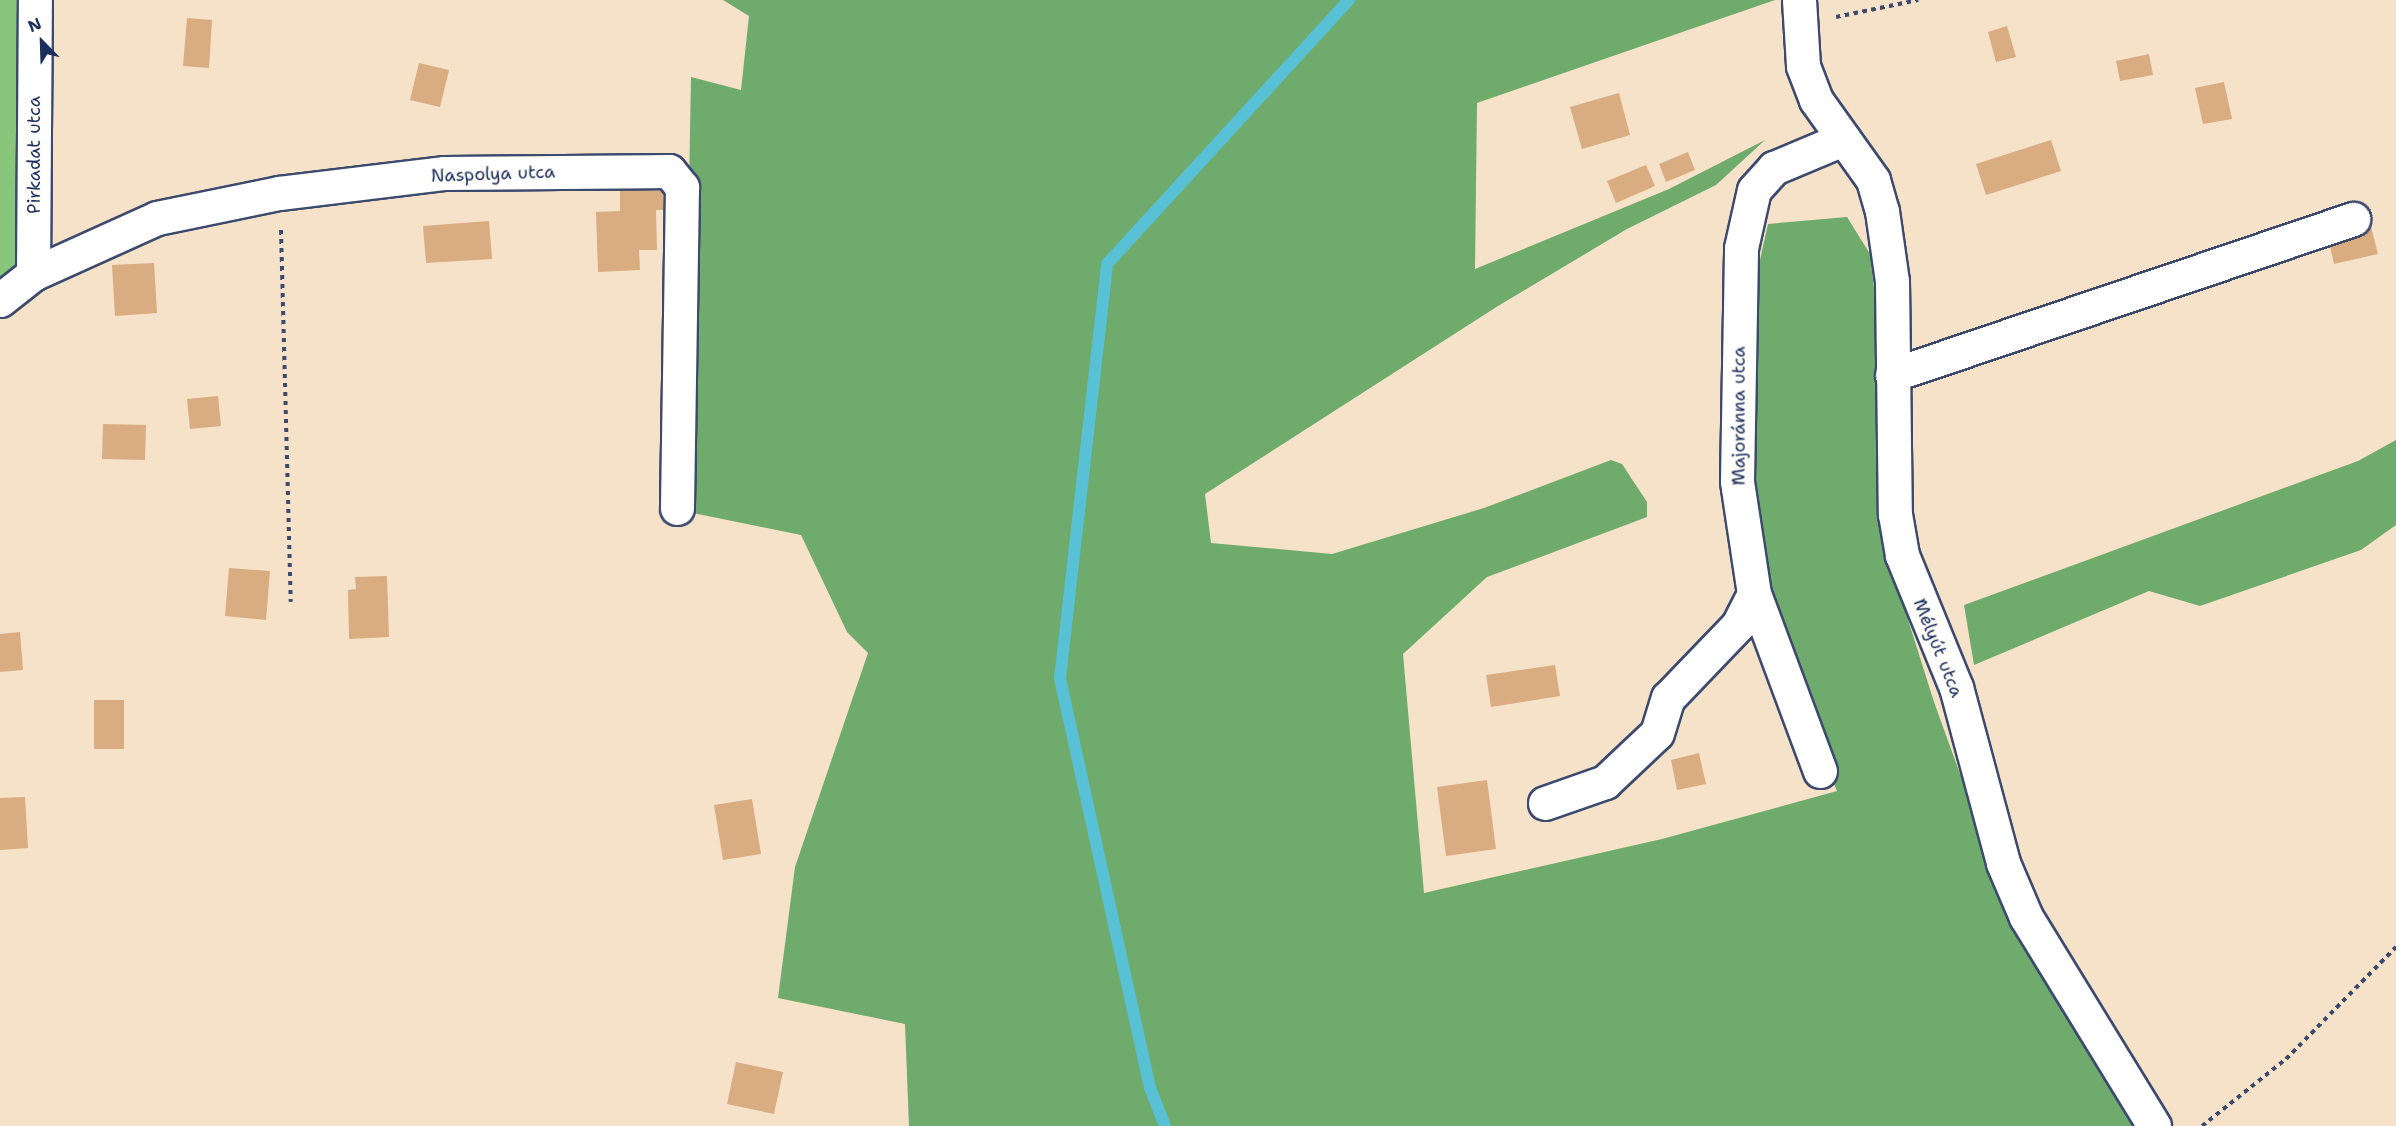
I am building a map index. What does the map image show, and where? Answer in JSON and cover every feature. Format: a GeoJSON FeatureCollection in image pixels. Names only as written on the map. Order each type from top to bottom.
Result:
{"type":"FeatureCollection","features":[{"type":"Feature","properties":{"kind":"street","name":"Pirkadat utca"},"geometry":{"type":"LineString","coordinates":[[33,274],[34,0]]}},
{"type":"Feature","properties":{"kind":"street","name":"Mélyút utca"},"geometry":{"type":"LineString","coordinates":[[1800,12],[1803,66],[1811,88],[1873,180],[1882,211],[1892,281],[1895,514],[1902,555],[1956,687],[2003,863],[2026,916],[2154,1126]]}},
{"type":"Feature","properties":{"kind":"street","name":"Majoránna utca"},"geometry":{"type":"LineString","coordinates":[[1820,771],[1754,594],[1737,481],[1741,249],[1754,190],[1774,168],[1843,138]]}},
{"type":"Feature","properties":{"kind":"street","name":"Naspolya utca"},"geometry":{"type":"LineString","coordinates":[[0,300],[33,274],[157,218],[279,193],[445,172],[669,171],[682,187],[677,508]]}},
{"type":"Feature","properties":{"kind":"street"},"geometry":{"type":"LineString","coordinates":[[1892,375],[2353,219]]}},
{"type":"Feature","properties":{"kind":"street"},"geometry":{"type":"LineString","coordinates":[[1545,803],[1605,782],[1657,733],[1668,698],[1738,625],[1754,594]]}},
{"type":"Feature","properties":{"kind":"path"},"geometry":{"type":"LineString","coordinates":[[1800,12],[1918,0]]}},
{"type":"Feature","properties":{"kind":"path"},"geometry":{"type":"LineString","coordinates":[[279,193],[291,602]]}},
{"type":"Feature","properties":{"kind":"path"},"geometry":{"type":"LineString","coordinates":[[2202,1126],[2286,1059],[2396,947]]}},
{"type":"Feature","properties":{"kind":"green space"},"geometry":{"type":"Polygon","coordinates":[[[0,0],[22,0],[18,267],[0,301],[0,0]]]}},
{"type":"Feature","properties":{"kind":"green space"},"geometry":{"type":"Polygon","coordinates":[[[723,0],[1775,0],[1477,103],[1475,269],[1669,189],[1765,140],[1716,185],[1627,229],[1498,306],[1205,494],[1211,543],[1332,554],[1484,508],[1611,460],[1622,464],[1647,502],[1647,517],[1487,577],[1403,654],[1424,893],[1662,839],[1837,791],[1768,633],[1748,379],[1749,309],[1768,224],[1847,217],[1870,254],[1885,380],[1877,462],[1892,569],[1934,702],[1998,879],[2134,1126],[909,1126],[905,1024],[778,998],[795,867],[868,653],[847,632],[801,535],[683,511],[691,77],[741,90],[749,16],[723,0]]]}},
{"type":"Feature","properties":{"kind":"green space"},"geometry":{"type":"Polygon","coordinates":[[[2396,440],[2396,525],[2361,550],[2200,606],[2149,591],[1974,665],[1964,605],[2358,461],[2396,440]]]}},
{"type":"Feature","properties":{"kind":"building"},"geometry":{"type":"Polygon","coordinates":[[[187,18],[212,20],[209,68],[183,66],[187,18]]]}},
{"type":"Feature","properties":{"kind":"building"},"geometry":{"type":"Polygon","coordinates":[[[2007,26],[2016,57],[1996,62],[1988,32],[2007,26]]]}},
{"type":"Feature","properties":{"kind":"building"},"geometry":{"type":"Polygon","coordinates":[[[2149,54],[2153,75],[2120,81],[2116,61],[2149,54]]]}},
{"type":"Feature","properties":{"kind":"building"},"geometry":{"type":"Polygon","coordinates":[[[419,63],[449,70],[440,107],[410,100],[419,63]]]}},
{"type":"Feature","properties":{"kind":"building"},"geometry":{"type":"Polygon","coordinates":[[[2224,82],[2232,119],[2203,124],[2195,88],[2224,82]]]}},
{"type":"Feature","properties":{"kind":"building"},"geometry":{"type":"Polygon","coordinates":[[[1619,93],[1630,135],[1582,149],[1570,107],[1619,93]]]}},
{"type":"Feature","properties":{"kind":"building"},"geometry":{"type":"Polygon","coordinates":[[[2051,140],[2061,171],[1986,195],[1976,164],[2051,140]]]}},
{"type":"Feature","properties":{"kind":"building"},"geometry":{"type":"Polygon","coordinates":[[[1688,152],[1695,170],[1666,182],[1659,164],[1688,152]]]}},
{"type":"Feature","properties":{"kind":"building"},"geometry":{"type":"Polygon","coordinates":[[[1646,165],[1655,186],[1616,203],[1607,181],[1646,165]]]}},
{"type":"Feature","properties":{"kind":"building"},"geometry":{"type":"Polygon","coordinates":[[[665,184],[666,210],[656,210],[657,250],[639,250],[640,270],[598,272],[596,212],[620,211],[620,186],[665,184]]]}},
{"type":"Feature","properties":{"kind":"building"},"geometry":{"type":"Polygon","coordinates":[[[489,221],[492,259],[426,263],[423,226],[489,221]]]}},
{"type":"Feature","properties":{"kind":"building"},"geometry":{"type":"Polygon","coordinates":[[[2371,227],[2378,254],[2334,264],[2328,237],[2371,227]]]}},
{"type":"Feature","properties":{"kind":"building"},"geometry":{"type":"Polygon","coordinates":[[[154,263],[157,313],[115,316],[112,265],[154,263]]]}},
{"type":"Feature","properties":{"kind":"building"},"geometry":{"type":"Polygon","coordinates":[[[218,396],[221,426],[190,429],[187,399],[218,396]]]}},
{"type":"Feature","properties":{"kind":"building"},"geometry":{"type":"Polygon","coordinates":[[[103,424],[146,425],[145,460],[102,459],[103,424]]]}},
{"type":"Feature","properties":{"kind":"building"},"geometry":{"type":"Polygon","coordinates":[[[229,568],[270,571],[266,620],[225,616],[229,568]]]}},
{"type":"Feature","properties":{"kind":"building"},"geometry":{"type":"Polygon","coordinates":[[[387,576],[389,637],[349,639],[348,590],[356,589],[355,577],[387,576]]]}},
{"type":"Feature","properties":{"kind":"building"},"geometry":{"type":"Polygon","coordinates":[[[20,632],[23,670],[0,672],[0,634],[20,632]]]}},
{"type":"Feature","properties":{"kind":"building"},"geometry":{"type":"Polygon","coordinates":[[[1555,665],[1560,696],[1491,707],[1486,675],[1555,665]]]}},
{"type":"Feature","properties":{"kind":"building"},"geometry":{"type":"Polygon","coordinates":[[[94,700],[124,700],[124,749],[94,749],[94,700]]]}},
{"type":"Feature","properties":{"kind":"building"},"geometry":{"type":"Polygon","coordinates":[[[1699,753],[1706,784],[1677,790],[1671,760],[1699,753]]]}},
{"type":"Feature","properties":{"kind":"building"},"geometry":{"type":"Polygon","coordinates":[[[1487,780],[1496,849],[1446,856],[1437,787],[1487,780]]]}},
{"type":"Feature","properties":{"kind":"building"},"geometry":{"type":"Polygon","coordinates":[[[25,797],[28,848],[0,850],[0,798],[25,797]]]}},
{"type":"Feature","properties":{"kind":"building"},"geometry":{"type":"Polygon","coordinates":[[[752,799],[761,854],[723,860],[714,805],[752,799]]]}},
{"type":"Feature","properties":{"kind":"building"},"geometry":{"type":"Polygon","coordinates":[[[736,1062],[783,1072],[774,1114],[727,1104],[736,1062]]]}},
{"type":"Feature","properties":{"kind":"waterway"},"geometry":{"type":"LineString","coordinates":[[1165,1126],[1150,1088],[1060,678],[1107,264],[1349,0]]}}]}
